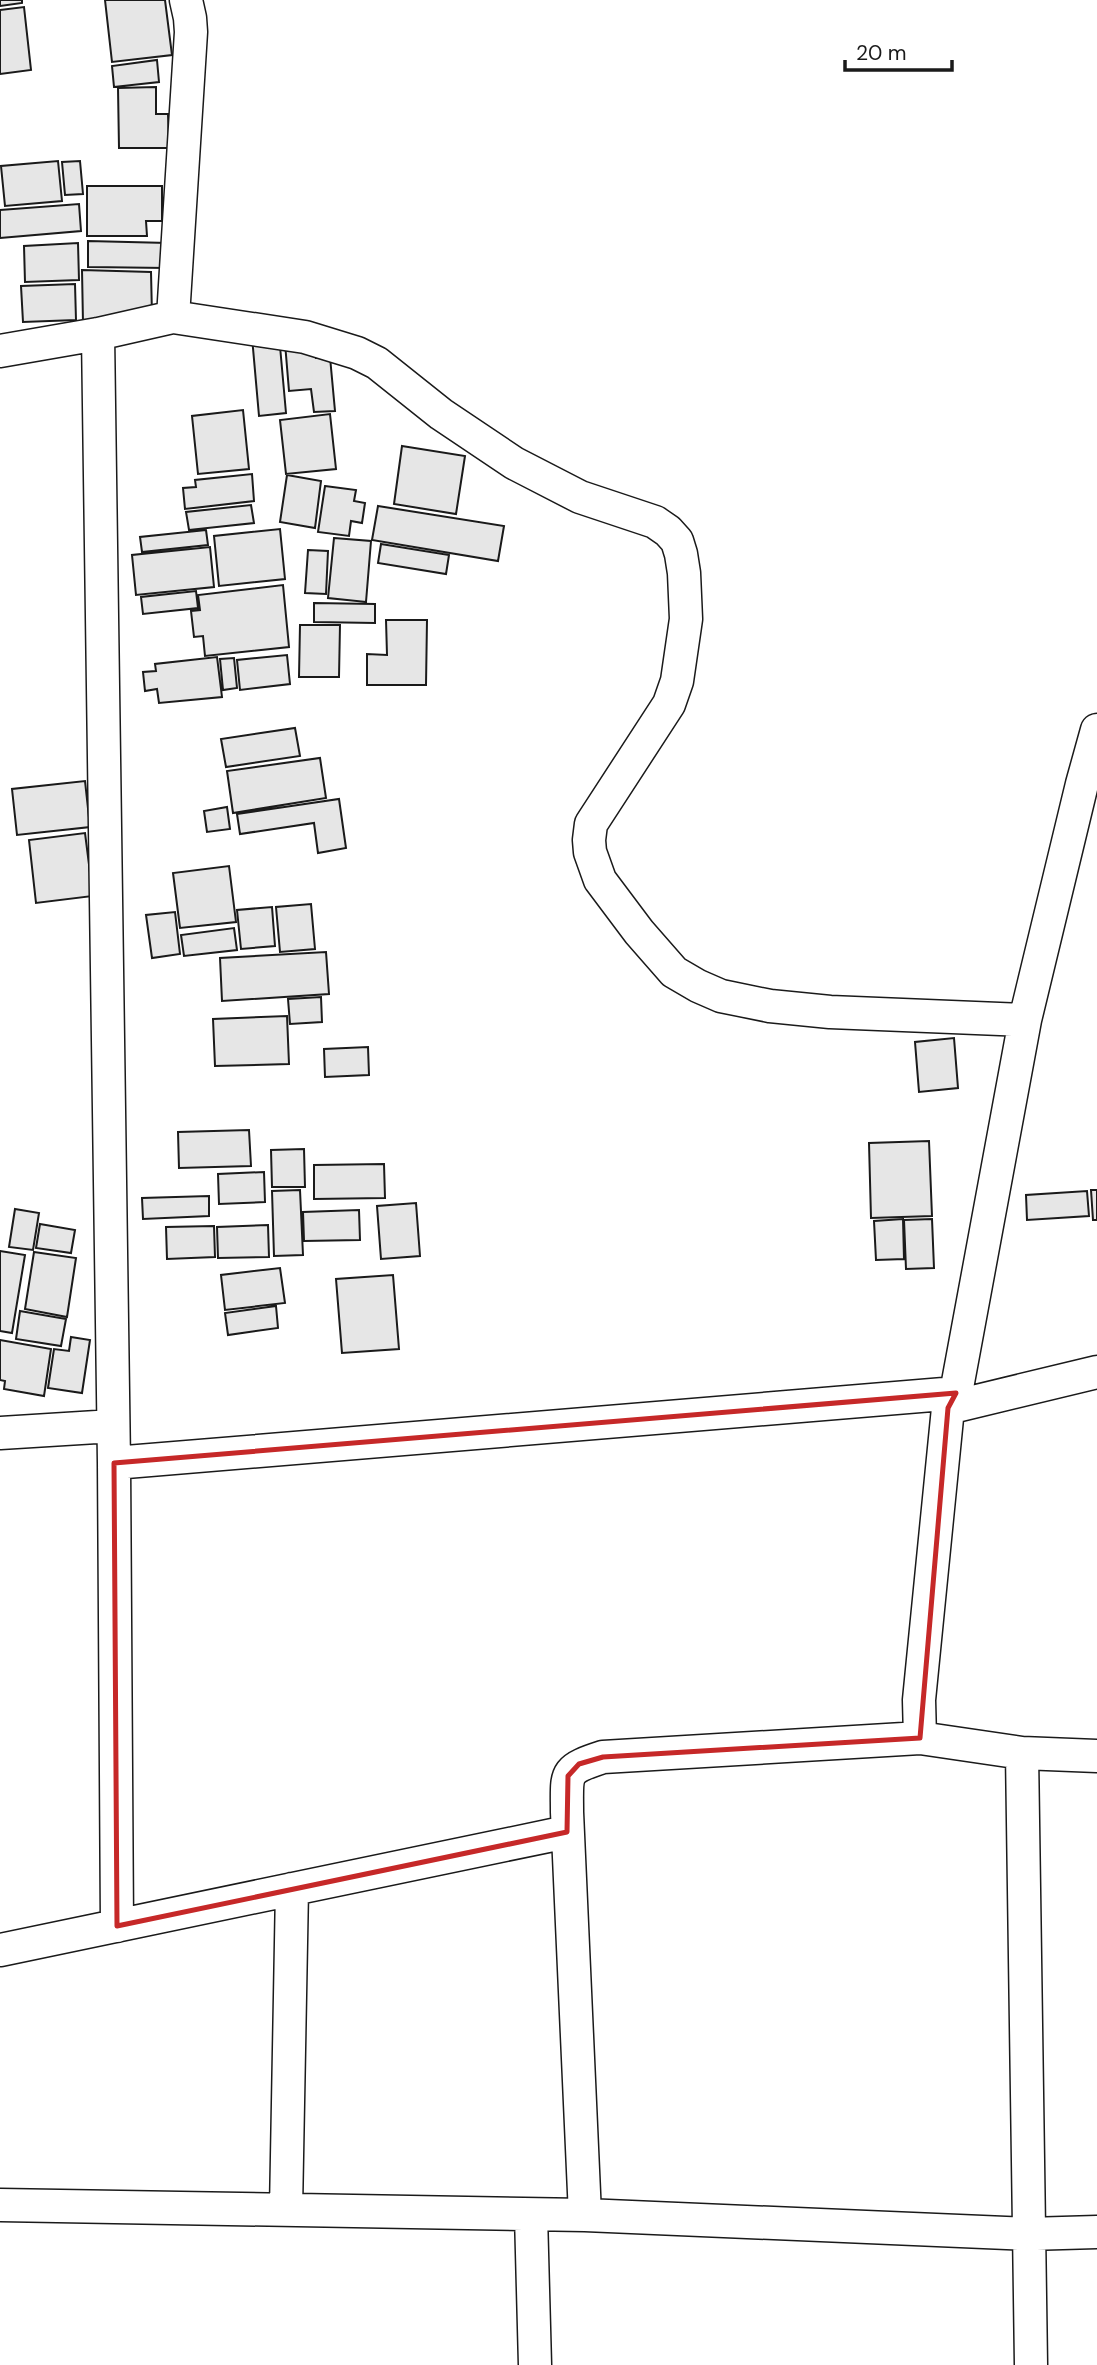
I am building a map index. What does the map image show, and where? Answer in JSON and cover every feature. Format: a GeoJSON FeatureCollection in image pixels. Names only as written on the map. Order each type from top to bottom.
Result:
{"type":"FeatureCollection","features":[{"type":"Feature","properties":{"kind":"street"},"geometry":{"type":"LineString","coordinates":[[173,317],[191,32],[186,0]]}},
{"type":"Feature","properties":{"kind":"street"},"geometry":{"type":"LineString","coordinates":[[0,351],[98,334],[173,317],[305,337],[357,353],[377,363],[441,414],[514,463],[580,497],[655,523],[668,531],[677,541],[681,554],[686,619],[677,681],[669,704],[591,824],[590,852],[600,880],[639,932],[674,972],[721,996],[770,1006],[830,1013],[1025,1020]]}},
{"type":"Feature","properties":{"kind":"street"},"geometry":{"type":"LineString","coordinates":[[98,334],[114,1463],[117,1926]]}},
{"type":"Feature","properties":{"kind":"street"},"geometry":{"type":"LineString","coordinates":[[920,1738],[919,1700],[952,1401],[1025,1020],[1097,730]]}},
{"type":"Feature","properties":{"kind":"street"},"geometry":{"type":"LineString","coordinates":[[114,1463],[952,1401],[1097,1372]]}},
{"type":"Feature","properties":{"kind":"street"},"geometry":{"type":"LineString","coordinates":[[0,1433],[113,1426]]}},
{"type":"Feature","properties":{"kind":"street"},"geometry":{"type":"LineString","coordinates":[[585,2215],[567,1832],[568,1776],[571,1770],[579,1764],[603,1757],[920,1738],[1022,1753],[1097,1756]]}},
{"type":"Feature","properties":{"kind":"street"},"geometry":{"type":"LineString","coordinates":[[1022,1753],[1031,2365]]}},
{"type":"Feature","properties":{"kind":"street"},"geometry":{"type":"LineString","coordinates":[[0,1950],[567,1832]]}},
{"type":"Feature","properties":{"kind":"street"},"geometry":{"type":"LineString","coordinates":[[286,2210],[292,1889]]}},
{"type":"Feature","properties":{"kind":"street"},"geometry":{"type":"LineString","coordinates":[[0,2205],[585,2215],[1028,2234],[1097,2232]]}},
{"type":"Feature","properties":{"kind":"street"},"geometry":{"type":"LineString","coordinates":[[531,2215],[535,2365]]}},
{"type":"Feature","properties":{"kind":"highlighted area"},"geometry":{"type":"Polygon","coordinates":[[[956,1393],[948,1408],[920,1738],[603,1757],[579,1764],[568,1776],[567,1832],[117,1926],[114,1463],[956,1393]]]}},
{"type":"Feature","properties":{"kind":"building"},"geometry":{"type":"Polygon","coordinates":[[[0,0],[22,0],[22,3],[0,6],[0,0]]]}},
{"type":"Feature","properties":{"kind":"building"},"geometry":{"type":"Polygon","coordinates":[[[105,0],[165,0],[172,55],[112,62],[105,0]]]}},
{"type":"Feature","properties":{"kind":"building"},"geometry":{"type":"Polygon","coordinates":[[[24,7],[31,70],[0,74],[0,10],[24,7]]]}},
{"type":"Feature","properties":{"kind":"building"},"geometry":{"type":"Polygon","coordinates":[[[157,60],[159,82],[114,87],[112,66],[157,60]]]}},
{"type":"Feature","properties":{"kind":"building"},"geometry":{"type":"Polygon","coordinates":[[[156,87],[156,114],[168,114],[169,148],[119,148],[118,88],[156,87]]]}},
{"type":"Feature","properties":{"kind":"building"},"geometry":{"type":"Polygon","coordinates":[[[58,161],[62,201],[5,206],[1,166],[58,161]]]}},
{"type":"Feature","properties":{"kind":"building"},"geometry":{"type":"Polygon","coordinates":[[[80,161],[83,194],[65,195],[62,162],[80,161]]]}},
{"type":"Feature","properties":{"kind":"building"},"geometry":{"type":"Polygon","coordinates":[[[87,186],[162,186],[162,221],[146,221],[147,236],[87,236],[87,186]]]}},
{"type":"Feature","properties":{"kind":"building"},"geometry":{"type":"Polygon","coordinates":[[[79,204],[81,231],[0,238],[0,210],[79,204]]]}},
{"type":"Feature","properties":{"kind":"building"},"geometry":{"type":"Polygon","coordinates":[[[88,241],[168,243],[167,268],[88,267],[88,241]]]}},
{"type":"Feature","properties":{"kind":"building"},"geometry":{"type":"Polygon","coordinates":[[[78,243],[79,280],[25,282],[24,246],[78,243]]]}},
{"type":"Feature","properties":{"kind":"building"},"geometry":{"type":"Polygon","coordinates":[[[82,270],[151,272],[152,315],[83,323],[82,270]]]}},
{"type":"Feature","properties":{"kind":"building"},"geometry":{"type":"Polygon","coordinates":[[[75,284],[76,320],[23,322],[21,286],[75,284]]]}},
{"type":"Feature","properties":{"kind":"building"},"geometry":{"type":"Polygon","coordinates":[[[279,335],[286,413],[259,416],[252,337],[279,335]]]}},
{"type":"Feature","properties":{"kind":"building"},"geometry":{"type":"Polygon","coordinates":[[[314,341],[316,358],[330,357],[335,411],[314,412],[311,389],[289,391],[285,343],[314,341]]]}},
{"type":"Feature","properties":{"kind":"building"},"geometry":{"type":"Polygon","coordinates":[[[243,410],[249,469],[198,474],[192,416],[243,410]]]}},
{"type":"Feature","properties":{"kind":"building"},"geometry":{"type":"Polygon","coordinates":[[[330,414],[336,469],[286,474],[280,420],[330,414]]]}},
{"type":"Feature","properties":{"kind":"building"},"geometry":{"type":"Polygon","coordinates":[[[402,446],[465,456],[456,514],[394,504],[402,446]]]}},
{"type":"Feature","properties":{"kind":"building"},"geometry":{"type":"Polygon","coordinates":[[[252,474],[254,501],[185,509],[183,488],[196,487],[195,480],[252,474]]]}},
{"type":"Feature","properties":{"kind":"building"},"geometry":{"type":"Polygon","coordinates":[[[287,475],[321,481],[315,528],[280,522],[287,475]]]}},
{"type":"Feature","properties":{"kind":"building"},"geometry":{"type":"Polygon","coordinates":[[[325,486],[356,490],[354,501],[365,503],[362,523],[351,521],[349,536],[318,532],[325,486]]]}},
{"type":"Feature","properties":{"kind":"building"},"geometry":{"type":"Polygon","coordinates":[[[251,505],[254,523],[189,530],[186,512],[251,505]]]}},
{"type":"Feature","properties":{"kind":"building"},"geometry":{"type":"Polygon","coordinates":[[[378,506],[504,526],[498,561],[372,540],[378,506]]]}},
{"type":"Feature","properties":{"kind":"building"},"geometry":{"type":"Polygon","coordinates":[[[280,529],[285,579],[219,586],[214,536],[280,529]]]}},
{"type":"Feature","properties":{"kind":"building"},"geometry":{"type":"Polygon","coordinates":[[[206,530],[208,545],[142,552],[140,537],[206,530]]]}},
{"type":"Feature","properties":{"kind":"building"},"geometry":{"type":"Polygon","coordinates":[[[334,538],[371,541],[366,602],[328,598],[334,538]]]}},
{"type":"Feature","properties":{"kind":"building"},"geometry":{"type":"Polygon","coordinates":[[[381,544],[449,555],[446,574],[378,563],[381,544]]]}},
{"type":"Feature","properties":{"kind":"building"},"geometry":{"type":"Polygon","coordinates":[[[210,547],[214,587],[136,595],[132,555],[210,547]]]}},
{"type":"Feature","properties":{"kind":"building"},"geometry":{"type":"Polygon","coordinates":[[[308,550],[328,551],[326,594],[305,593],[308,550]]]}},
{"type":"Feature","properties":{"kind":"building"},"geometry":{"type":"Polygon","coordinates":[[[283,585],[289,647],[205,656],[203,636],[194,637],[191,611],[200,610],[198,595],[283,585]]]}},
{"type":"Feature","properties":{"kind":"building"},"geometry":{"type":"Polygon","coordinates":[[[196,591],[198,608],[143,614],[141,597],[196,591]]]}},
{"type":"Feature","properties":{"kind":"building"},"geometry":{"type":"Polygon","coordinates":[[[314,603],[375,604],[375,623],[314,622],[314,603]]]}},
{"type":"Feature","properties":{"kind":"building"},"geometry":{"type":"Polygon","coordinates":[[[386,620],[427,620],[426,685],[367,685],[367,654],[387,655],[386,620]]]}},
{"type":"Feature","properties":{"kind":"building"},"geometry":{"type":"Polygon","coordinates":[[[300,625],[340,625],[339,677],[299,677],[300,625]]]}},
{"type":"Feature","properties":{"kind":"building"},"geometry":{"type":"Polygon","coordinates":[[[287,655],[290,684],[240,690],[237,660],[287,655]]]}},
{"type":"Feature","properties":{"kind":"building"},"geometry":{"type":"Polygon","coordinates":[[[217,657],[222,697],[159,703],[157,689],[145,691],[143,672],[156,671],[155,664],[217,657]]]}},
{"type":"Feature","properties":{"kind":"building"},"geometry":{"type":"Polygon","coordinates":[[[234,658],[237,688],[223,690],[220,659],[234,658]]]}},
{"type":"Feature","properties":{"kind":"building"},"geometry":{"type":"Polygon","coordinates":[[[295,728],[300,756],[226,767],[221,739],[295,728]]]}},
{"type":"Feature","properties":{"kind":"building"},"geometry":{"type":"Polygon","coordinates":[[[320,758],[326,798],[233,813],[227,771],[320,758]]]}},
{"type":"Feature","properties":{"kind":"building"},"geometry":{"type":"Polygon","coordinates":[[[85,781],[90,827],[17,835],[12,789],[85,781]]]}},
{"type":"Feature","properties":{"kind":"building"},"geometry":{"type":"Polygon","coordinates":[[[339,799],[346,848],[318,853],[314,823],[240,834],[237,814],[339,799]]]}},
{"type":"Feature","properties":{"kind":"building"},"geometry":{"type":"Polygon","coordinates":[[[227,807],[230,829],[207,832],[204,811],[227,807]]]}},
{"type":"Feature","properties":{"kind":"building"},"geometry":{"type":"Polygon","coordinates":[[[85,833],[93,896],[36,903],[29,840],[85,833]]]}},
{"type":"Feature","properties":{"kind":"building"},"geometry":{"type":"Polygon","coordinates":[[[229,866],[236,922],[180,928],[173,873],[229,866]]]}},
{"type":"Feature","properties":{"kind":"building"},"geometry":{"type":"Polygon","coordinates":[[[311,904],[315,949],[280,952],[276,907],[311,904]]]}},
{"type":"Feature","properties":{"kind":"building"},"geometry":{"type":"Polygon","coordinates":[[[272,907],[275,946],[241,949],[237,910],[272,907]]]}},
{"type":"Feature","properties":{"kind":"building"},"geometry":{"type":"Polygon","coordinates":[[[175,912],[180,954],[152,958],[146,915],[175,912]]]}},
{"type":"Feature","properties":{"kind":"building"},"geometry":{"type":"Polygon","coordinates":[[[234,928],[237,950],[184,956],[181,935],[234,928]]]}},
{"type":"Feature","properties":{"kind":"building"},"geometry":{"type":"Polygon","coordinates":[[[326,952],[329,994],[222,1001],[220,958],[326,952]]]}},
{"type":"Feature","properties":{"kind":"building"},"geometry":{"type":"Polygon","coordinates":[[[321,997],[322,1022],[290,1024],[288,999],[321,997]]]}},
{"type":"Feature","properties":{"kind":"building"},"geometry":{"type":"Polygon","coordinates":[[[287,1016],[289,1064],[215,1066],[213,1019],[287,1016]]]}},
{"type":"Feature","properties":{"kind":"building"},"geometry":{"type":"Polygon","coordinates":[[[954,1038],[958,1088],[919,1092],[915,1042],[954,1038]]]}},
{"type":"Feature","properties":{"kind":"building"},"geometry":{"type":"Polygon","coordinates":[[[368,1047],[369,1075],[325,1077],[324,1049],[368,1047]]]}},
{"type":"Feature","properties":{"kind":"building"},"geometry":{"type":"Polygon","coordinates":[[[249,1130],[251,1166],[179,1168],[178,1132],[249,1130]]]}},
{"type":"Feature","properties":{"kind":"building"},"geometry":{"type":"Polygon","coordinates":[[[929,1141],[932,1216],[871,1218],[869,1143],[929,1141]]]}},
{"type":"Feature","properties":{"kind":"building"},"geometry":{"type":"Polygon","coordinates":[[[304,1149],[305,1187],[272,1187],[271,1150],[304,1149]]]}},
{"type":"Feature","properties":{"kind":"building"},"geometry":{"type":"Polygon","coordinates":[[[384,1164],[385,1198],[314,1199],[314,1165],[384,1164]]]}},
{"type":"Feature","properties":{"kind":"building"},"geometry":{"type":"Polygon","coordinates":[[[264,1172],[265,1202],[219,1204],[218,1174],[264,1172]]]}},
{"type":"Feature","properties":{"kind":"building"},"geometry":{"type":"Polygon","coordinates":[[[300,1190],[303,1255],[274,1256],[272,1191],[300,1190]]]}},
{"type":"Feature","properties":{"kind":"building"},"geometry":{"type":"Polygon","coordinates":[[[1091,1190],[1097,1190],[1097,1220],[1093,1220],[1091,1190]]]}},
{"type":"Feature","properties":{"kind":"building"},"geometry":{"type":"Polygon","coordinates":[[[1087,1191],[1089,1216],[1027,1220],[1026,1195],[1087,1191]]]}},
{"type":"Feature","properties":{"kind":"building"},"geometry":{"type":"Polygon","coordinates":[[[209,1196],[209,1216],[143,1219],[142,1198],[209,1196]]]}},
{"type":"Feature","properties":{"kind":"building"},"geometry":{"type":"Polygon","coordinates":[[[416,1203],[420,1256],[381,1259],[377,1206],[416,1203]]]}},
{"type":"Feature","properties":{"kind":"building"},"geometry":{"type":"Polygon","coordinates":[[[15,1209],[39,1213],[33,1250],[9,1247],[15,1209]]]}},
{"type":"Feature","properties":{"kind":"building"},"geometry":{"type":"Polygon","coordinates":[[[359,1210],[360,1240],[304,1241],[303,1212],[359,1210]]]}},
{"type":"Feature","properties":{"kind":"building"},"geometry":{"type":"Polygon","coordinates":[[[903,1219],[904,1259],[876,1260],[874,1221],[903,1219]]]}},
{"type":"Feature","properties":{"kind":"building"},"geometry":{"type":"Polygon","coordinates":[[[932,1219],[934,1268],[906,1269],[904,1220],[932,1219]]]}},
{"type":"Feature","properties":{"kind":"building"},"geometry":{"type":"Polygon","coordinates":[[[40,1224],[75,1230],[71,1253],[36,1248],[40,1224]]]}},
{"type":"Feature","properties":{"kind":"building"},"geometry":{"type":"Polygon","coordinates":[[[268,1225],[269,1257],[218,1258],[217,1227],[268,1225]]]}},
{"type":"Feature","properties":{"kind":"building"},"geometry":{"type":"Polygon","coordinates":[[[214,1226],[215,1257],[167,1259],[166,1227],[214,1226]]]}},
{"type":"Feature","properties":{"kind":"building"},"geometry":{"type":"Polygon","coordinates":[[[0,1251],[25,1255],[12,1333],[0,1331],[0,1251]]]}},
{"type":"Feature","properties":{"kind":"building"},"geometry":{"type":"Polygon","coordinates":[[[34,1252],[76,1258],[67,1317],[25,1309],[34,1252]]]}},
{"type":"Feature","properties":{"kind":"building"},"geometry":{"type":"Polygon","coordinates":[[[280,1268],[285,1303],[225,1310],[221,1275],[280,1268]]]}},
{"type":"Feature","properties":{"kind":"building"},"geometry":{"type":"Polygon","coordinates":[[[393,1275],[399,1349],[342,1353],[336,1279],[393,1275]]]}},
{"type":"Feature","properties":{"kind":"building"},"geometry":{"type":"Polygon","coordinates":[[[276,1306],[278,1328],[228,1335],[225,1313],[276,1306]]]}},
{"type":"Feature","properties":{"kind":"building"},"geometry":{"type":"Polygon","coordinates":[[[20,1311],[66,1319],[61,1346],[16,1339],[20,1311]]]}},
{"type":"Feature","properties":{"kind":"building"},"geometry":{"type":"Polygon","coordinates":[[[71,1337],[90,1340],[82,1393],[48,1388],[54,1349],[69,1351],[71,1337]]]}},
{"type":"Feature","properties":{"kind":"building"},"geometry":{"type":"Polygon","coordinates":[[[0,1340],[51,1349],[44,1396],[4,1389],[5,1381],[0,1380],[0,1340]]]}}]}
